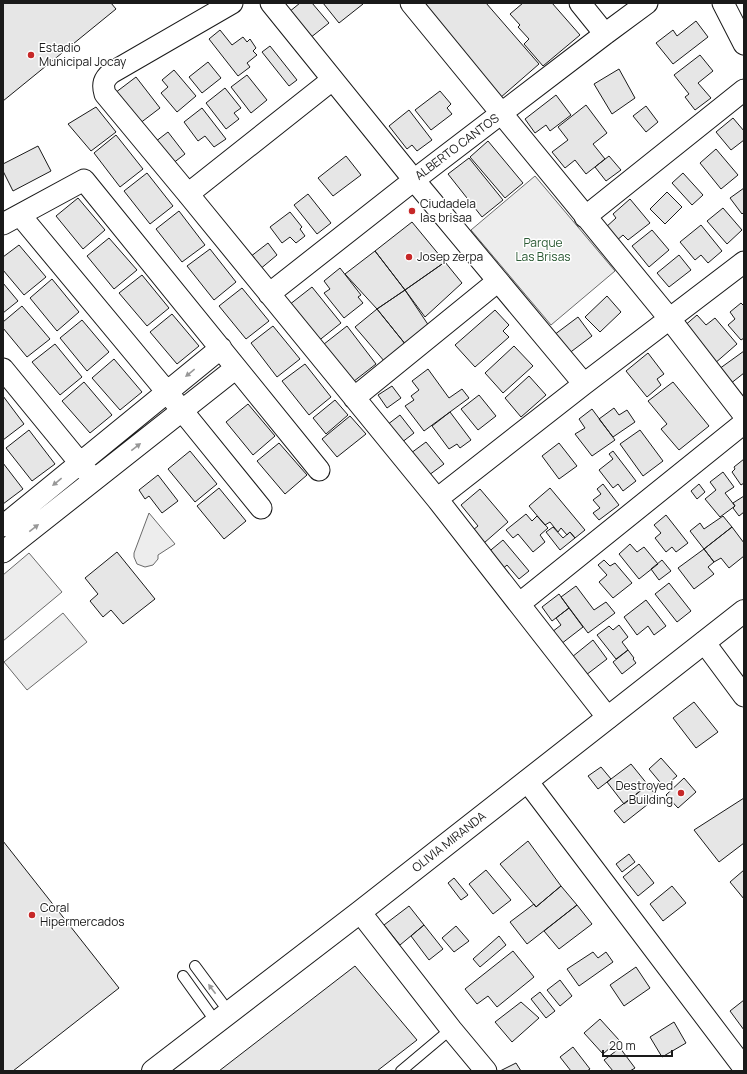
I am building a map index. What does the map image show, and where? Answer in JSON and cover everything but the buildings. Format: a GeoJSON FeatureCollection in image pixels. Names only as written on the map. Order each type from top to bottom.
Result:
{"type":"FeatureCollection","features":[{"type":"Feature","properties":{"kind":"street"},"geometry":{"type":"LineString","coordinates":[[232,3],[111,73],[104,82],[103,88],[105,94],[437,498],[608,718]]}},
{"type":"Feature","properties":{"kind":"street"},"geometry":{"type":"LineString","coordinates":[[272,3],[332,80],[584,384]]}},
{"type":"Feature","properties":{"kind":"street"},"geometry":{"type":"LineString","coordinates":[[411,3],[669,318],[744,415]]}},
{"type":"Feature","properties":{"kind":"street"},"geometry":{"type":"LineString","coordinates":[[580,3],[605,34]]}},
{"type":"Feature","properties":{"kind":"street","name":"ALBERTO CANTOS"},"geometry":{"type":"LineString","coordinates":[[269,294],[414,180],[647,3]]}},
{"type":"Feature","properties":{"kind":"street"},"geometry":{"type":"LineString","coordinates":[[723,3],[744,44]]}},
{"type":"Feature","properties":{"kind":"street"},"geometry":{"type":"LineString","coordinates":[[188,194],[332,80]]}},
{"type":"Feature","properties":{"kind":"street"},"geometry":{"type":"LineString","coordinates":[[585,217],[744,90]]}},
{"type":"Feature","properties":{"kind":"street"},"geometry":{"type":"LineString","coordinates":[[261,508],[167,392],[11,219],[84,180],[319,470]]}},
{"type":"Feature","properties":{"kind":"street"},"geometry":{"type":"LineString","coordinates":[[437,498],[669,318],[744,262]]}},
{"type":"Feature","properties":{"kind":"street"},"geometry":{"type":"LineString","coordinates":[[354,398],[498,281]]}},
{"type":"Feature","properties":{"kind":"street"},"geometry":{"type":"LineString","coordinates":[[3,526],[221,348]]}},
{"type":"Feature","properties":{"kind":"street"},"geometry":{"type":"LineString","coordinates":[[3,551],[236,368]]}},
{"type":"Feature","properties":{"kind":"street"},"geometry":{"type":"LineString","coordinates":[[3,369],[94,480]]}},
{"type":"Feature","properties":{"kind":"street"},"geometry":{"type":"LineString","coordinates":[[519,604],[744,423]]}},
{"type":"Feature","properties":{"kind":"street","name":"OLIVIA MIRANDA"},"geometry":{"type":"LineString","coordinates":[[153,1071],[360,912],[744,611]]}},
{"type":"Feature","properties":{"kind":"street"},"geometry":{"type":"LineString","coordinates":[[704,642],[744,696]]}},
{"type":"Feature","properties":{"kind":"street"},"geometry":{"type":"LineString","coordinates":[[527,781],[744,1068]]}},
{"type":"Feature","properties":{"kind":"street"},"geometry":{"type":"LineString","coordinates":[[360,912],[451,1029],[486,1071]]}},
{"type":"Feature","properties":{"kind":"lane"},"geometry":{"type":"LineString","coordinates":[[195,966],[223,1017]]}},
{"type":"Feature","properties":{"kind":"lane"},"geometry":{"type":"LineString","coordinates":[[183,976],[223,1017]]}},
{"type":"Feature","properties":{"kind":"lane"},"geometry":{"type":"LineString","coordinates":[[401,1071],[451,1029]]}},
{"type":"Feature","properties":{"kind":"shaded area","name":"Parque Las Brisas"},"geometry":{"type":"Polygon","coordinates":[[[535,176],[615,271],[551,325],[471,230],[535,176]]]}},
{"type":"Feature","properties":{"kind":"shaded area"},"geometry":{"type":"Polygon","coordinates":[[[149,513],[175,544],[158,555],[158,559],[153,565],[145,567],[137,564],[134,553],[149,513]]]}},
{"type":"Feature","properties":{"kind":"shaded area"},"geometry":{"type":"Polygon","coordinates":[[[29,553],[62,592],[3,641],[3,575],[29,553]]]}},
{"type":"Feature","properties":{"kind":"shaded area"},"geometry":{"type":"Polygon","coordinates":[[[63,613],[87,642],[27,690],[4,662],[63,613]]]}},
{"type":"Feature","properties":{"kind":"place","name":"Estadio Municipal Jocay"},"geometry":{"type":"Point","coordinates":[31,55]}},
{"type":"Feature","properties":{"kind":"place","name":"Ciudadela las brisaa"},"geometry":{"type":"Point","coordinates":[412,211]}},
{"type":"Feature","properties":{"kind":"place","name":"Josep zerpa"},"geometry":{"type":"Point","coordinates":[409,257]}},
{"type":"Feature","properties":{"kind":"place","name":"Destroyed Building"},"geometry":{"type":"Point","coordinates":[681,793]}},
{"type":"Feature","properties":{"kind":"place","name":"Coral Hipermercados"},"geometry":{"type":"Point","coordinates":[32,915]}}]}
